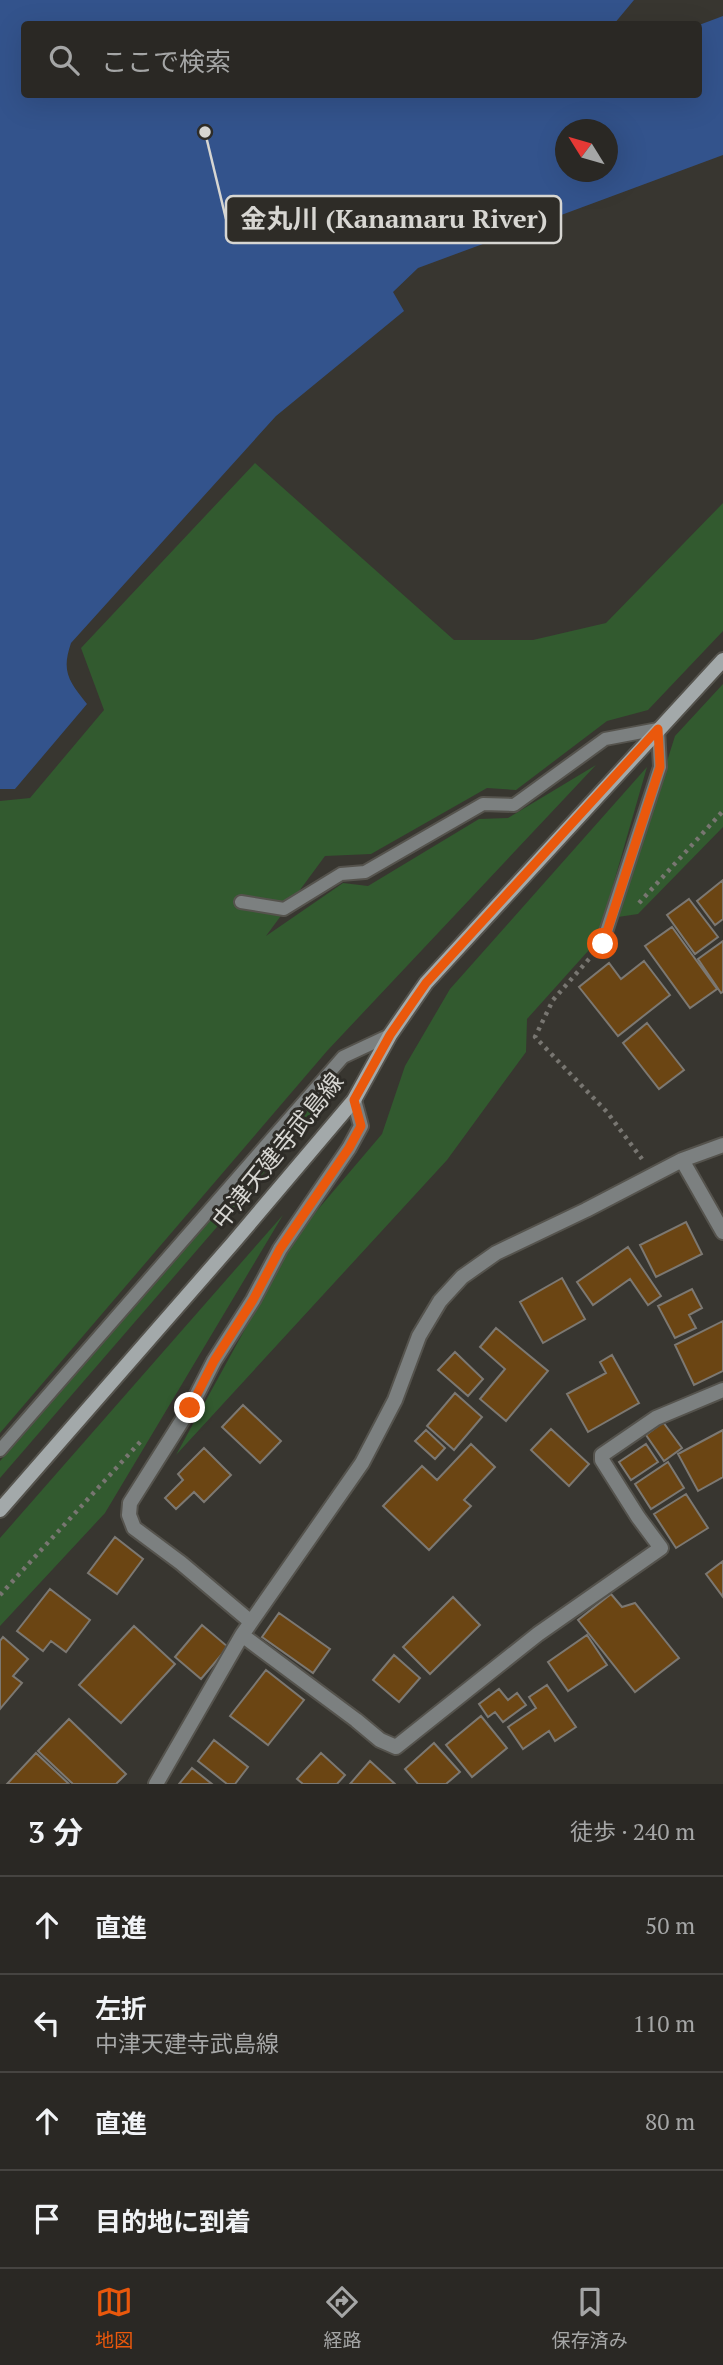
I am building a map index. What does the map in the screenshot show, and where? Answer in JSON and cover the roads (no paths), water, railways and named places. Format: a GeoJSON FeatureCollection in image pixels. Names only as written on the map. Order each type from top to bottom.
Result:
{"type":"FeatureCollection","features":[{"type":"Feature","properties":{"kind":"main road","name":"中津天建寺武島線"},"geometry":{"type":"LineString","coordinates":[[0,1510],[354,1100],[390,1035],[426,983],[723,660]]}},
{"type":"Feature","properties":{"kind":"street"},"geometry":{"type":"LineString","coordinates":[[354,1100],[361,1126],[280,1249],[253,1300],[214,1361],[190,1408],[130,1503],[129,1515],[134,1528],[181,1563],[247,1628],[380,1741],[396,1747],[548,1626],[662,1548],[627,1500],[602,1460],[602,1454],[656,1418],[723,1390]]}},
{"type":"Feature","properties":{"kind":"street"},"geometry":{"type":"LineString","coordinates":[[156,1784],[247,1628],[362,1463],[395,1400],[419,1336],[440,1301],[462,1277],[496,1253],[682,1160],[723,1145]]}},
{"type":"Feature","properties":{"kind":"street"},"geometry":{"type":"LineString","coordinates":[[682,1160],[723,1232]]}},
{"type":"Feature","properties":{"kind":"lane"},"geometry":{"type":"LineString","coordinates":[[241,902],[284,909],[341,874],[365,872],[483,804],[514,805],[605,739],[658,729],[660,767],[603,944]]}},
{"type":"Feature","properties":{"kind":"lane"},"geometry":{"type":"LineString","coordinates":[[0,1450],[343,1057],[390,1035]]}},
{"type":"Feature","properties":{"kind":"water"},"geometry":{"type":"Polygon","coordinates":[[[0,0],[634,0],[616,21],[21,21],[21,98],[702,98],[702,24],[723,16],[723,155],[418,268],[393,292],[404,311],[276,416],[71,643],[67,662],[68,676],[87,704],[15,789],[0,789],[0,0]]]}},
{"type":"Feature","properties":{"kind":"place","name":"金丸川 (Kanamaru River)"},"geometry":{"type":"Point","coordinates":[205,132]}}]}
